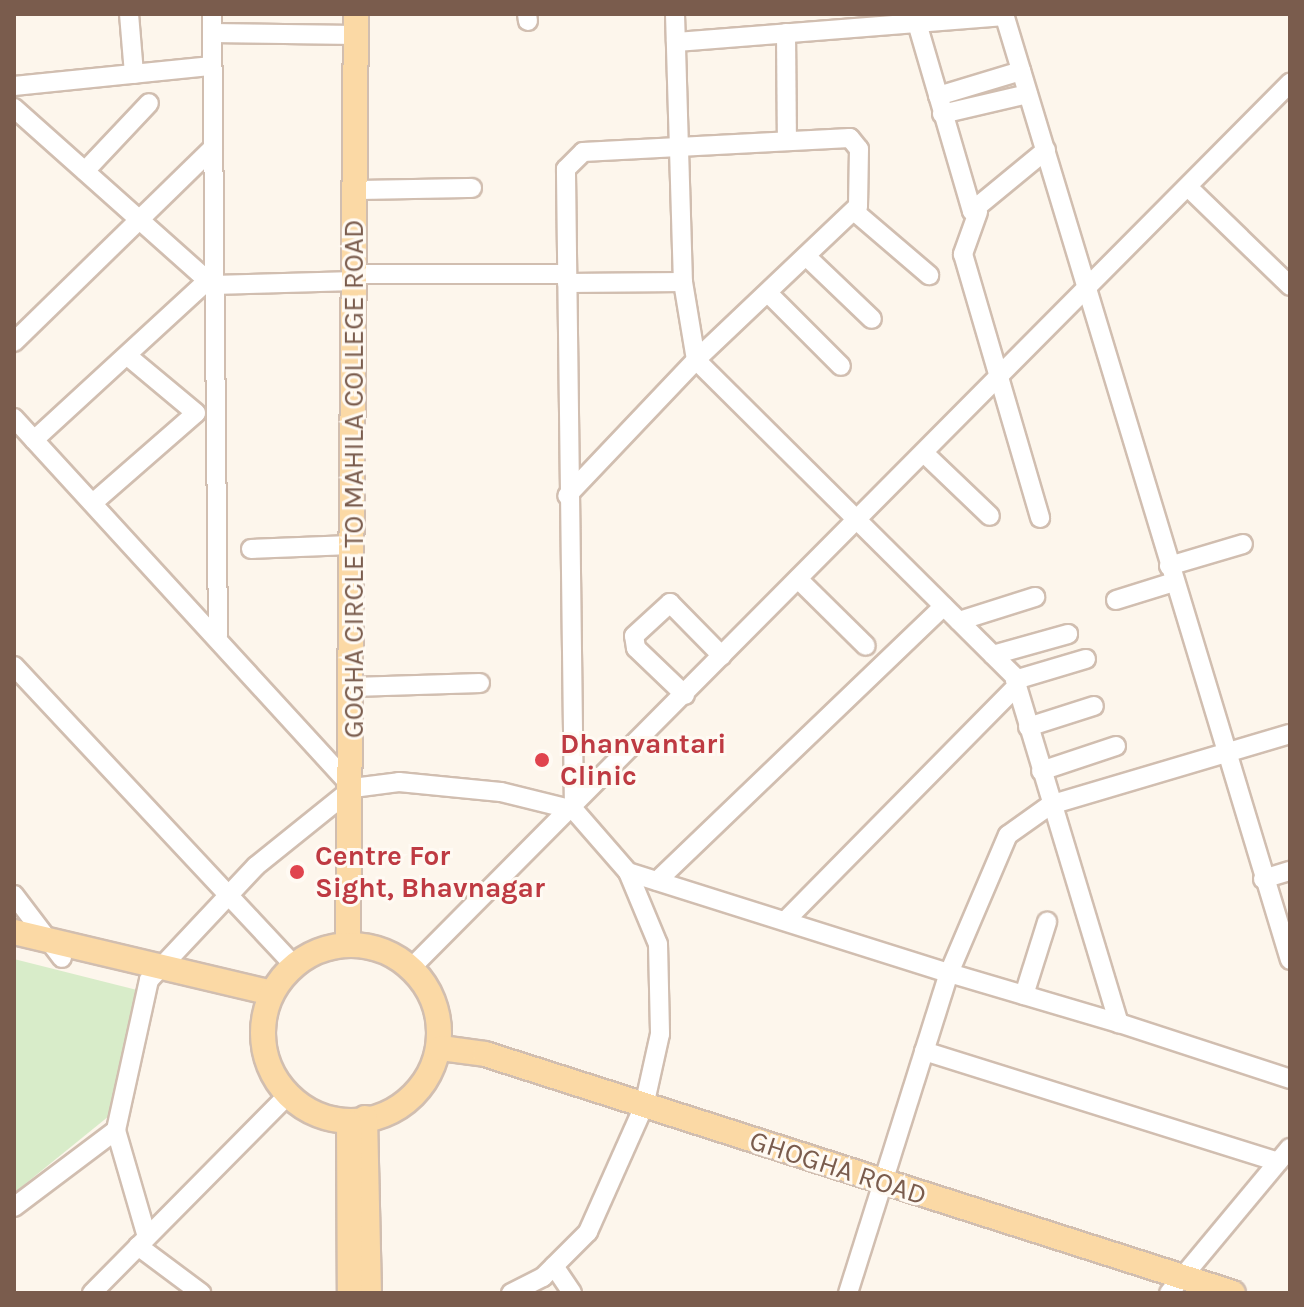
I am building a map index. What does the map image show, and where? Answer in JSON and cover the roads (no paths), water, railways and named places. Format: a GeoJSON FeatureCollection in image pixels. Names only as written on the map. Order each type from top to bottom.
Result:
{"type":"FeatureCollection","features":[{"type":"Feature","properties":{"kind":"main road","name":"GOGHA CIRCLE TO MAHILA COLLEGE ROAD"},"geometry":{"type":"LineString","coordinates":[[348,944],[354,687],[351,545],[356,25]]}},
{"type":"Feature","properties":{"kind":"main road"},"geometry":{"type":"LineString","coordinates":[[14,932],[56,950]]}},
{"type":"Feature","properties":{"kind":"main road"},"geometry":{"type":"LineString","coordinates":[[348,944],[384,950],[413,966],[433,994],[441,1048],[420,1088],[357,1120],[308,1114],[287,1096],[265,1053],[267,1000],[295,966],[348,944]]}},
{"type":"Feature","properties":{"kind":"main road"},"geometry":{"type":"LineString","coordinates":[[14,946],[56,950],[267,1000]]}},
{"type":"Feature","properties":{"kind":"main road","name":"GHOGHA ROAD"},"geometry":{"type":"LineString","coordinates":[[441,1048],[644,1106],[882,1182],[1188,1287],[1233,1293]]}},
{"type":"Feature","properties":{"kind":"main road"},"geometry":{"type":"LineString","coordinates":[[350,1293],[357,1120]]}},
{"type":"Feature","properties":{"kind":"main road"},"geometry":{"type":"LineString","coordinates":[[357,1120],[369,1293]]}},
{"type":"Feature","properties":{"kind":"street"},"geometry":{"type":"LineString","coordinates":[[129,14],[134,74]]}},
{"type":"Feature","properties":{"kind":"street"},"geometry":{"type":"LineString","coordinates":[[675,14],[683,282],[696,360],[993,655],[1016,683],[1050,805],[1119,1023]]}},
{"type":"Feature","properties":{"kind":"street"},"geometry":{"type":"LineString","coordinates":[[676,42],[786,33],[832,22],[917,23],[1004,15],[1090,288],[1172,574],[1290,960]]}},
{"type":"Feature","properties":{"kind":"street"},"geometry":{"type":"LineString","coordinates":[[218,636],[210,282],[212,23],[356,25]]}},
{"type":"Feature","properties":{"kind":"street"},"geometry":{"type":"LineString","coordinates":[[917,23],[968,207],[978,212]]}},
{"type":"Feature","properties":{"kind":"street"},"geometry":{"type":"LineString","coordinates":[[786,33],[787,139]]}},
{"type":"Feature","properties":{"kind":"street"},"geometry":{"type":"LineString","coordinates":[[14,86],[212,66]]}},
{"type":"Feature","properties":{"kind":"street"},"geometry":{"type":"LineString","coordinates":[[940,105],[1021,71]]}},
{"type":"Feature","properties":{"kind":"street"},"geometry":{"type":"LineString","coordinates":[[413,966],[574,810],[722,656],[1290,83]]}},
{"type":"Feature","properties":{"kind":"street"},"geometry":{"type":"LineString","coordinates":[[940,105],[1028,94]]}},
{"type":"Feature","properties":{"kind":"street"},"geometry":{"type":"LineString","coordinates":[[85,171],[149,103]]}},
{"type":"Feature","properties":{"kind":"street"},"geometry":{"type":"LineString","coordinates":[[14,108],[210,282]]}},
{"type":"Feature","properties":{"kind":"street"},"geometry":{"type":"LineString","coordinates":[[567,496],[696,360],[854,211],[861,200],[856,143],[841,135],[583,152],[571,159],[567,278],[567,496],[574,810]]}},
{"type":"Feature","properties":{"kind":"street"},"geometry":{"type":"LineString","coordinates":[[14,342],[212,149]]}},
{"type":"Feature","properties":{"kind":"street"},"geometry":{"type":"LineString","coordinates":[[1040,518],[963,254],[978,212],[1046,150]]}},
{"type":"Feature","properties":{"kind":"street"},"geometry":{"type":"LineString","coordinates":[[1188,187],[1290,286]]}},
{"type":"Feature","properties":{"kind":"street"},"geometry":{"type":"LineString","coordinates":[[355,190],[472,188]]}},
{"type":"Feature","properties":{"kind":"street"},"geometry":{"type":"LineString","coordinates":[[854,211],[929,275]]}},
{"type":"Feature","properties":{"kind":"street"},"geometry":{"type":"LineString","coordinates":[[806,256],[872,319]]}},
{"type":"Feature","properties":{"kind":"street"},"geometry":{"type":"LineString","coordinates":[[34,440],[130,358],[210,282],[567,278],[683,282]]}},
{"type":"Feature","properties":{"kind":"street"},"geometry":{"type":"LineString","coordinates":[[768,293],[841,366]]}},
{"type":"Feature","properties":{"kind":"street"},"geometry":{"type":"LineString","coordinates":[[94,502],[196,413],[130,358]]}},
{"type":"Feature","properties":{"kind":"street"},"geometry":{"type":"LineString","coordinates":[[14,420],[218,636],[353,788]]}},
{"type":"Feature","properties":{"kind":"street"},"geometry":{"type":"LineString","coordinates":[[924,453],[990,516]]}},
{"type":"Feature","properties":{"kind":"street"},"geometry":{"type":"LineString","coordinates":[[1116,600],[1243,544]]}},
{"type":"Feature","properties":{"kind":"street"},"geometry":{"type":"LineString","coordinates":[[251,549],[351,545]]}},
{"type":"Feature","properties":{"kind":"street"},"geometry":{"type":"LineString","coordinates":[[798,579],[866,646]]}},
{"type":"Feature","properties":{"kind":"street"},"geometry":{"type":"LineString","coordinates":[[959,621],[1035,597]]}},
{"type":"Feature","properties":{"kind":"street"},"geometry":{"type":"LineString","coordinates":[[685,695],[636,648],[634,636],[670,603],[722,656]]}},
{"type":"Feature","properties":{"kind":"street"},"geometry":{"type":"LineString","coordinates":[[657,881],[944,606]]}},
{"type":"Feature","properties":{"kind":"street"},"geometry":{"type":"LineString","coordinates":[[993,655],[1068,634]]}},
{"type":"Feature","properties":{"kind":"street"},"geometry":{"type":"LineString","coordinates":[[786,920],[1016,683],[1086,659]]}},
{"type":"Feature","properties":{"kind":"street"},"geometry":{"type":"LineString","coordinates":[[14,666],[230,893],[295,966]]}},
{"type":"Feature","properties":{"kind":"street"},"geometry":{"type":"LineString","coordinates":[[354,687],[480,683]]}},
{"type":"Feature","properties":{"kind":"street"},"geometry":{"type":"LineString","coordinates":[[1028,727],[1094,706]]}},
{"type":"Feature","properties":{"kind":"street"},"geometry":{"type":"LineString","coordinates":[[848,1293],[949,973],[1008,835],[1050,805],[1290,734]]}},
{"type":"Feature","properties":{"kind":"street"},"geometry":{"type":"LineString","coordinates":[[1041,771],[1116,746]]}},
{"type":"Feature","properties":{"kind":"street"},"geometry":{"type":"LineString","coordinates":[[201,1293],[142,1242],[116,1130],[155,973],[230,893],[314,813],[353,788],[399,782],[501,792],[574,810],[628,872],[658,944],[660,1034],[644,1106],[588,1232],[554,1266],[511,1293]]}},
{"type":"Feature","properties":{"kind":"street"},"geometry":{"type":"LineString","coordinates":[[1263,879],[1290,871]]}},
{"type":"Feature","properties":{"kind":"street"},"geometry":{"type":"LineString","coordinates":[[628,872],[1119,1023],[1290,1079]]}},
{"type":"Feature","properties":{"kind":"street"},"geometry":{"type":"LineString","coordinates":[[14,895],[56,950]]}},
{"type":"Feature","properties":{"kind":"street"},"geometry":{"type":"LineString","coordinates":[[1024,995],[1047,922]]}},
{"type":"Feature","properties":{"kind":"street"},"geometry":{"type":"LineString","coordinates":[[924,1051],[1284,1155],[1188,1287]]}},
{"type":"Feature","properties":{"kind":"street"},"geometry":{"type":"LineString","coordinates":[[92,1293],[287,1096]]}},
{"type":"Feature","properties":{"kind":"street"},"geometry":{"type":"LineString","coordinates":[[14,1207],[116,1130]]}},
{"type":"Feature","properties":{"kind":"street"},"geometry":{"type":"LineString","coordinates":[[554,1266],[572,1293]]}},
{"type":"Feature","properties":{"kind":"place","name":"Dhanvantari Clinic"},"geometry":{"type":"Point","coordinates":[542,760]}},
{"type":"Feature","properties":{"kind":"place","name":"Centre For Sight, Bhavnagar"},"geometry":{"type":"Point","coordinates":[297,872]}}]}
